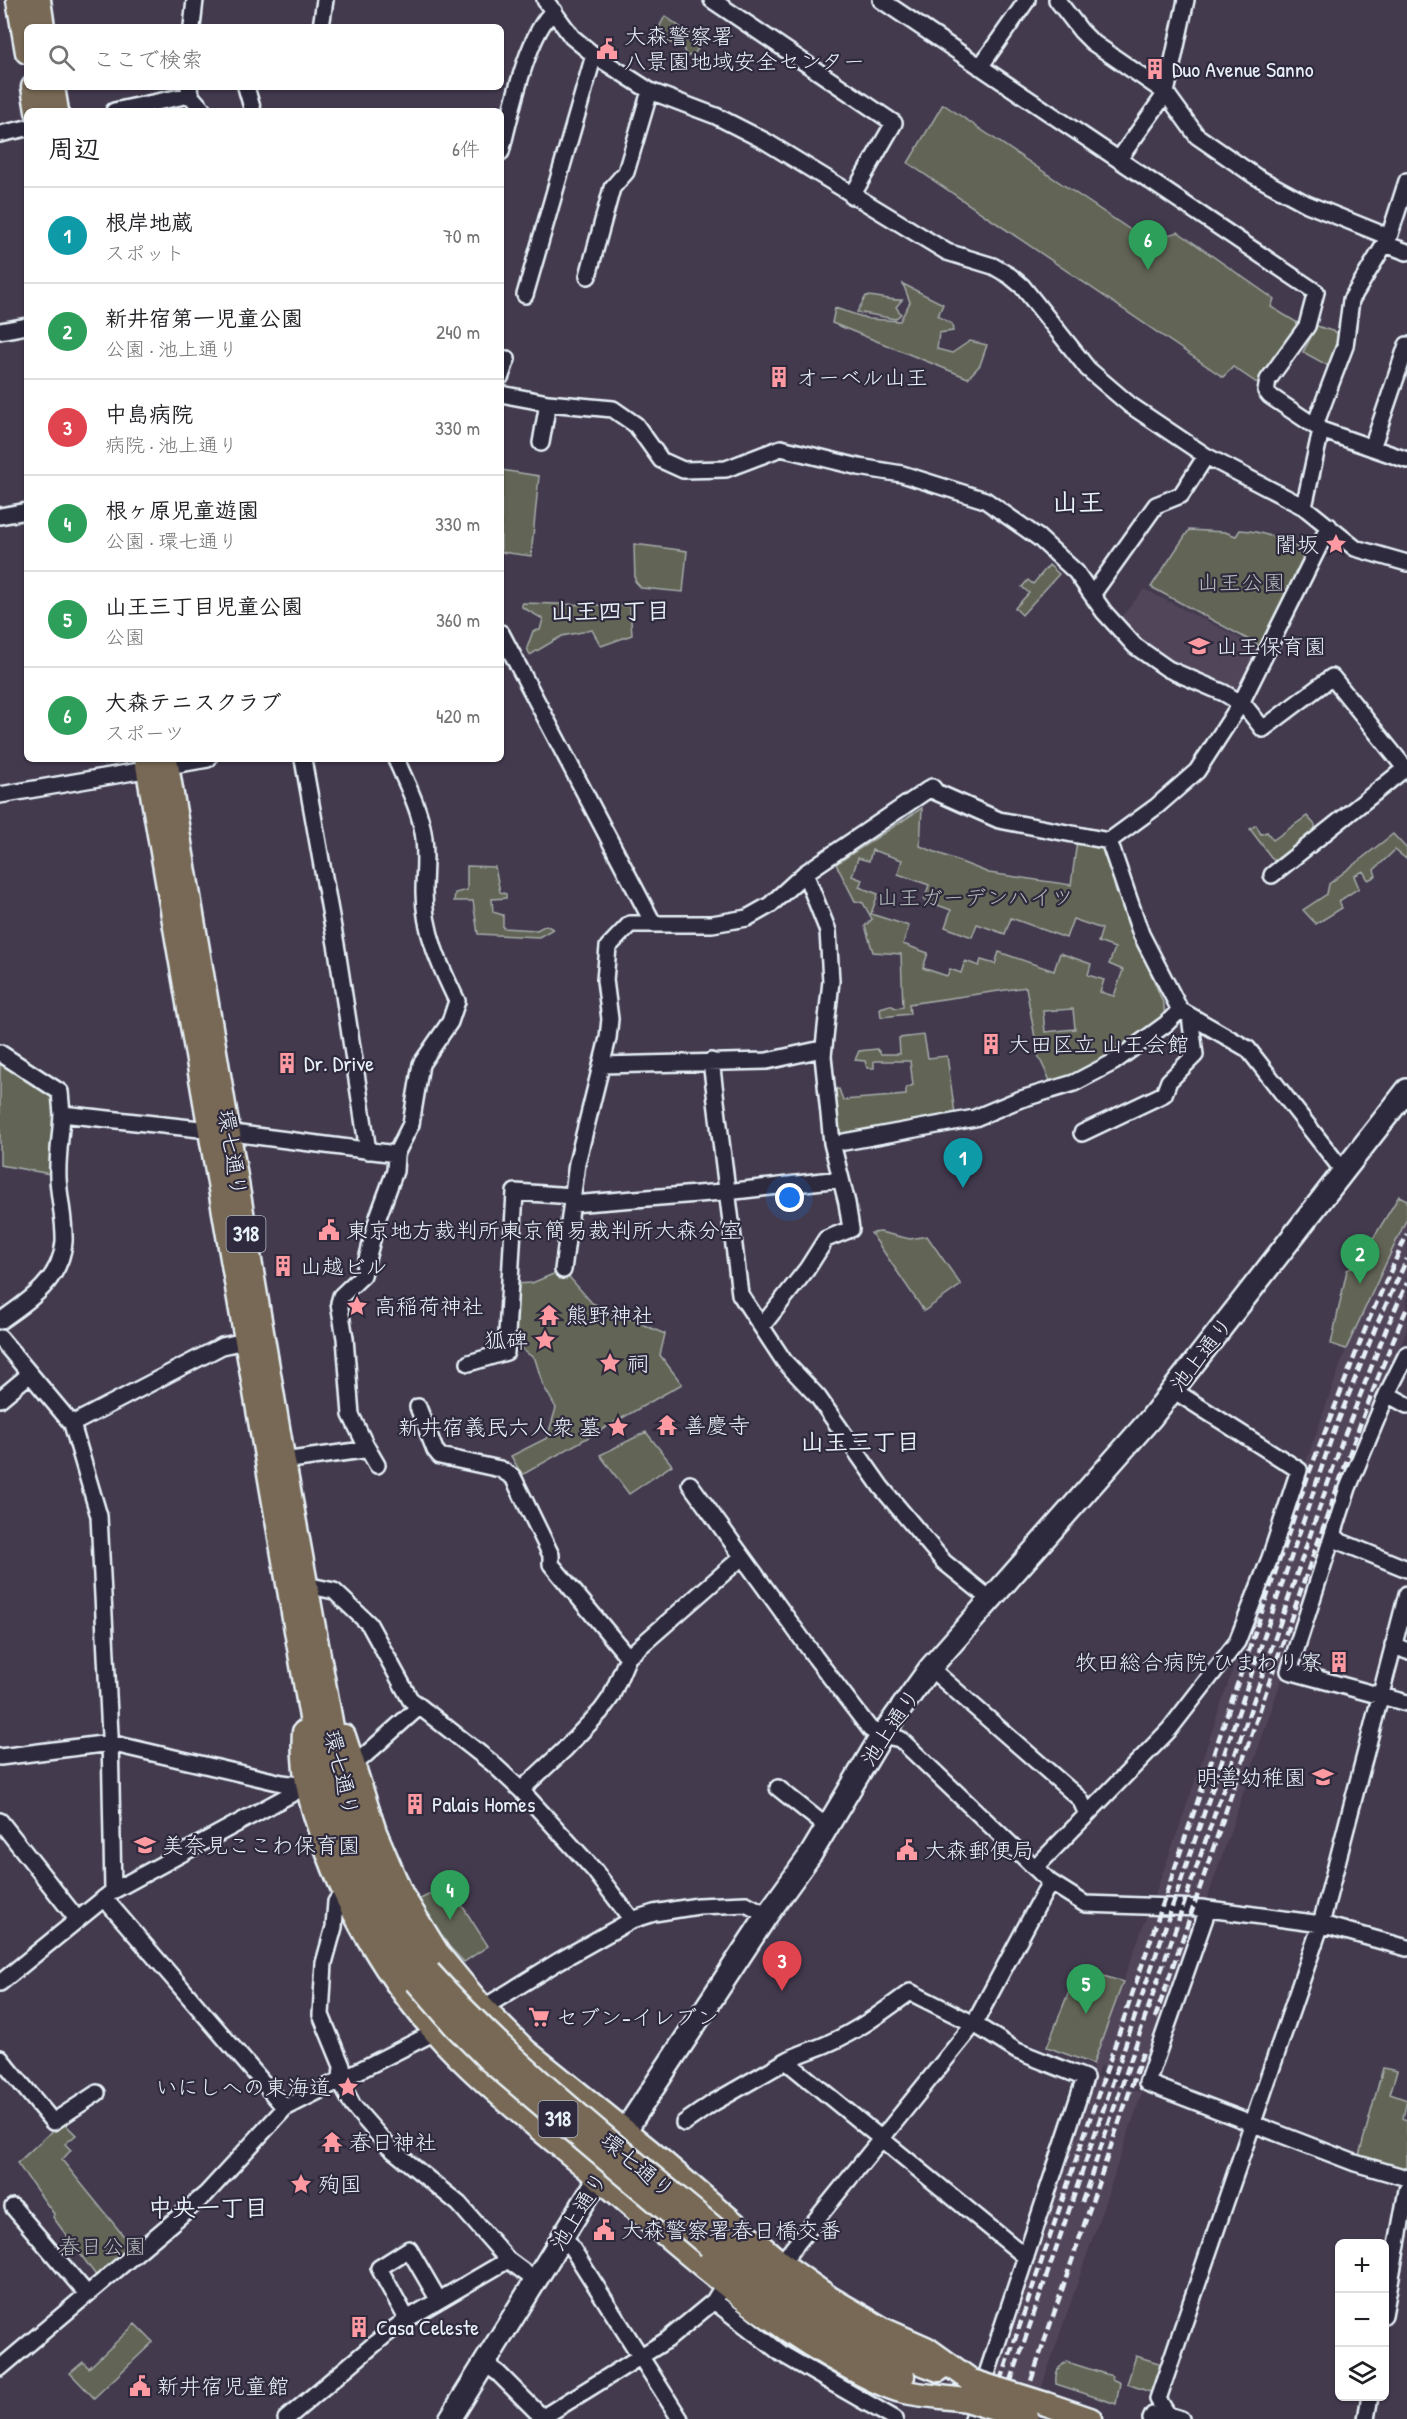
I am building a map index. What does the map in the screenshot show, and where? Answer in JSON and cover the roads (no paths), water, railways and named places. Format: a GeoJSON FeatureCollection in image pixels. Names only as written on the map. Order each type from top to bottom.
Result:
{"type":"FeatureCollection","features":[{"type":"Feature","properties":{"kind":"main road"},"geometry":{"type":"LineString","coordinates":[[18,0],[24,35]]}},
{"type":"Feature","properties":{"kind":"main road"},"geometry":{"type":"LineString","coordinates":[[39,0],[43,24]]}},
{"type":"Feature","properties":{"kind":"main road"},"geometry":{"type":"LineString","coordinates":[[34,90],[36,108]]}},
{"type":"Feature","properties":{"kind":"main road"},"geometry":{"type":"LineString","coordinates":[[54,90],[56,108]]}},
{"type":"Feature","properties":{"kind":"main road","name":"環七通り"},"geometry":{"type":"LineString","coordinates":[[157,763],[219,1132],[306,1585],[317,1703],[319,1764],[331,1809],[355,1875],[386,1936],[422,1976],[714,2240],[849,2329],[909,2358],[970,2400],[1027,2419]]}},
{"type":"Feature","properties":{"kind":"main road","name":"池上通り"},"geometry":{"type":"LineString","coordinates":[[450,2419],[626,2132],[767,1915],[811,1854],[882,1736],[930,1668],[1151,1418],[1407,1090]]}},
{"type":"Feature","properties":{"kind":"main road","name":"環七通り"},"geometry":{"type":"LineString","coordinates":[[219,1132],[245,1341],[317,1703],[353,1822],[422,1976]]}},
{"type":"Feature","properties":{"kind":"main road"},"geometry":{"type":"LineString","coordinates":[[317,1703],[339,1725],[375,1832],[402,1895],[439,1955],[483,2008],[513,2039],[571,2089],[626,2132],[781,2263],[830,2298],[883,2329],[926,2348],[970,2400],[900,2391],[825,2355],[719,2292],[599,2178],[479,2077],[435,2031],[385,1964],[344,1892],[323,1839],[306,1786],[302,1753],[317,1703]]}},
{"type":"Feature","properties":{"kind":"main road","name":"環七通り"},"geometry":{"type":"LineString","coordinates":[[970,2400],[1046,2404],[1090,2419]]}},
{"type":"Feature","properties":{"kind":"street"},"geometry":{"type":"LineString","coordinates":[[192,24],[195,0]]}},
{"type":"Feature","properties":{"kind":"street"},"geometry":{"type":"LineString","coordinates":[[321,24],[325,0]]}},
{"type":"Feature","properties":{"kind":"street"},"geometry":{"type":"LineString","coordinates":[[712,0],[894,123],[852,196]]}},
{"type":"Feature","properties":{"kind":"street"},"geometry":{"type":"LineString","coordinates":[[881,0],[1316,292],[1307,326],[1268,380],[1266,389],[1270,396],[1318,427],[1407,460]]}},
{"type":"Feature","properties":{"kind":"street"},"geometry":{"type":"LineString","coordinates":[[980,67],[1027,0]]}},
{"type":"Feature","properties":{"kind":"street"},"geometry":{"type":"LineString","coordinates":[[1057,0],[1092,42],[1166,93],[1197,136],[1255,176],[1407,252]]}},
{"type":"Feature","properties":{"kind":"street"},"geometry":{"type":"LineString","coordinates":[[1119,159],[1166,93],[1186,0]]}},
{"type":"Feature","properties":{"kind":"street"},"geometry":{"type":"LineString","coordinates":[[549,5],[572,37],[594,55],[650,91],[716,116],[765,141],[947,252],[993,266],[1010,276],[1022,286],[1088,369],[1130,405],[1206,456],[1304,507],[1355,548],[1407,563]]}},
{"type":"Feature","properties":{"kind":"street"},"geometry":{"type":"LineString","coordinates":[[504,141],[523,71],[549,5]]}},
{"type":"Feature","properties":{"kind":"street"},"geometry":{"type":"LineString","coordinates":[[525,295],[594,55]]}},
{"type":"Feature","properties":{"kind":"street"},"geometry":{"type":"LineString","coordinates":[[247,90],[252,108]]}},
{"type":"Feature","properties":{"kind":"street"},"geometry":{"type":"LineString","coordinates":[[125,108],[190,91],[202,108]]}},
{"type":"Feature","properties":{"kind":"street"},"geometry":{"type":"LineString","coordinates":[[588,276],[612,188],[627,172],[650,91]]}},
{"type":"Feature","properties":{"kind":"street"},"geometry":{"type":"LineString","coordinates":[[0,134],[24,129]]}},
{"type":"Feature","properties":{"kind":"street"},"geometry":{"type":"LineString","coordinates":[[1304,507],[1318,427],[1345,346],[1351,300],[1387,240],[1407,181]]}},
{"type":"Feature","properties":{"kind":"street"},"geometry":{"type":"LineString","coordinates":[[0,331],[24,327]]}},
{"type":"Feature","properties":{"kind":"street"},"geometry":{"type":"LineString","coordinates":[[1372,448],[1407,345]]}},
{"type":"Feature","properties":{"kind":"street"},"geometry":{"type":"LineString","coordinates":[[504,368],[507,359]]}},
{"type":"Feature","properties":{"kind":"street"},"geometry":{"type":"LineString","coordinates":[[504,395],[548,403],[613,409],[636,424],[661,459],[683,470],[726,469],[781,448],[859,467],[902,474],[985,500],[1039,538],[1076,572],[1104,612],[1135,646],[1168,669],[1224,693],[1241,703],[1263,729],[1332,677],[1406,768],[1272,875]]}},
{"type":"Feature","properties":{"kind":"street"},"geometry":{"type":"LineString","coordinates":[[541,443],[548,403]]}},
{"type":"Feature","properties":{"kind":"street"},"geometry":{"type":"LineString","coordinates":[[1092,595],[1156,505],[1181,495],[1206,456]]}},
{"type":"Feature","properties":{"kind":"street"},"geometry":{"type":"LineString","coordinates":[[0,516],[24,512]]}},
{"type":"Feature","properties":{"kind":"street"},"geometry":{"type":"LineString","coordinates":[[563,1270],[577,1163],[610,1019],[605,980],[608,947],[630,924],[712,924],[747,918],[770,905],[806,873],[932,787],[936,792],[999,820],[1109,841],[1157,806],[1197,771],[1241,703],[1329,526]]}},
{"type":"Feature","properties":{"kind":"street"},"geometry":{"type":"LineString","coordinates":[[504,639],[653,923]]}},
{"type":"Feature","properties":{"kind":"street"},"geometry":{"type":"LineString","coordinates":[[304,762],[337,950],[368,1151]]}},
{"type":"Feature","properties":{"kind":"street"},"geometry":{"type":"LineString","coordinates":[[378,1465],[351,1415],[345,1338],[339,1303],[341,1296],[363,1275],[378,1217],[395,1171],[396,1154],[411,1124],[421,1064],[450,1022],[457,1001],[432,946],[425,913],[426,854],[423,830],[415,802],[397,762]]}},
{"type":"Feature","properties":{"kind":"street"},"geometry":{"type":"LineString","coordinates":[[0,795],[157,763]]}},
{"type":"Feature","properties":{"kind":"street"},"geometry":{"type":"LineString","coordinates":[[1082,1133],[1164,1094],[1169,1081],[1195,1054],[1185,1013],[1141,934],[1109,841]]}},
{"type":"Feature","properties":{"kind":"street"},"geometry":{"type":"LineString","coordinates":[[762,1326],[807,1269],[826,1239],[850,1228],[832,1143],[822,1050],[831,981],[828,931],[806,873]]}},
{"type":"Feature","properties":{"kind":"street"},"geometry":{"type":"LineString","coordinates":[[844,1142],[975,1118],[1018,1100],[1074,1083],[1114,1062],[1185,1013]]}},
{"type":"Feature","properties":{"kind":"street"},"geometry":{"type":"LineString","coordinates":[[1185,1013],[1248,1050],[1344,1172]]}},
{"type":"Feature","properties":{"kind":"street"},"geometry":{"type":"LineString","coordinates":[[601,1065],[767,1061],[822,1050]]}},
{"type":"Feature","properties":{"kind":"street"},"geometry":{"type":"LineString","coordinates":[[0,1053],[60,1092],[62,1114],[58,1177],[64,1242],[56,1269],[43,1288],[31,1300],[0,1321]]}},
{"type":"Feature","properties":{"kind":"street"},"geometry":{"type":"LineString","coordinates":[[711,1061],[740,1294],[784,1361],[818,1397],[881,1487],[944,1562],[990,1599]]}},
{"type":"Feature","properties":{"kind":"street"},"geometry":{"type":"LineString","coordinates":[[62,1114],[396,1154]]}},
{"type":"Feature","properties":{"kind":"street"},"geometry":{"type":"LineString","coordinates":[[469,1363],[506,1352],[515,1192],[573,1200],[727,1192],[840,1179]]}},
{"type":"Feature","properties":{"kind":"street"},"geometry":{"type":"LineString","coordinates":[[0,1338],[72,1424],[99,1516],[110,1743],[108,1894],[285,2108]]}},
{"type":"Feature","properties":{"kind":"street"},"geometry":{"type":"LineString","coordinates":[[72,1424],[222,1346],[245,1341]]}},
{"type":"Feature","properties":{"kind":"street"},"geometry":{"type":"LineString","coordinates":[[1407,1354],[1387,1394],[1348,1488],[1289,1671],[1407,1703]]}},
{"type":"Feature","properties":{"kind":"street"},"geometry":{"type":"LineString","coordinates":[[0,1399],[30,1374]]}},
{"type":"Feature","properties":{"kind":"street"},"geometry":{"type":"LineString","coordinates":[[1035,1868],[1169,1730],[1237,1642],[1270,1558],[1299,1470],[1173,1390]]}},
{"type":"Feature","properties":{"kind":"street"},"geometry":{"type":"LineString","coordinates":[[1387,1394],[1407,1405]]}},
{"type":"Feature","properties":{"kind":"street"},"geometry":{"type":"LineString","coordinates":[[418,1407],[435,1450],[440,1456],[500,1469],[513,1477],[551,1555],[551,1564],[628,1657]]}},
{"type":"Feature","properties":{"kind":"street"},"geometry":{"type":"LineString","coordinates":[[283,1461],[363,1449],[366,1446]]}},
{"type":"Feature","properties":{"kind":"street"},"geometry":{"type":"LineString","coordinates":[[690,1484],[870,1729],[882,1736],[900,1739],[1050,1882],[1085,1904],[1208,1909],[1321,1924],[1407,1948]]}},
{"type":"Feature","properties":{"kind":"street"},"geometry":{"type":"LineString","coordinates":[[1333,1535],[1341,1542],[1407,1569]]}},
{"type":"Feature","properties":{"kind":"street"},"geometry":{"type":"LineString","coordinates":[[521,1790],[601,1711],[611,1697],[628,1657],[742,1557]]}},
{"type":"Feature","properties":{"kind":"street"},"geometry":{"type":"LineString","coordinates":[[306,1585],[333,1591],[369,1623],[410,1699],[492,1762],[521,1790],[594,1870],[632,1920]]}},
{"type":"Feature","properties":{"kind":"street"},"geometry":{"type":"LineString","coordinates":[[1174,2417],[1158,2399],[1321,1924],[1381,1696],[1400,1648],[1407,1594]]}},
{"type":"Feature","properties":{"kind":"street"},"geometry":{"type":"LineString","coordinates":[[930,1668],[1080,1799],[1087,1814]]}},
{"type":"Feature","properties":{"kind":"street"},"geometry":{"type":"LineString","coordinates":[[354,1765],[419,1707]]}},
{"type":"Feature","properties":{"kind":"street"},"geometry":{"type":"LineString","coordinates":[[0,1757],[110,1743],[282,1783],[306,1786]]}},
{"type":"Feature","properties":{"kind":"street"},"geometry":{"type":"LineString","coordinates":[[0,1983],[108,1894],[306,1786]]}},
{"type":"Feature","properties":{"kind":"street"},"geometry":{"type":"LineString","coordinates":[[778,1788],[827,1827]]}},
{"type":"Feature","properties":{"kind":"street"},"geometry":{"type":"LineString","coordinates":[[0,1821],[77,1919]]}},
{"type":"Feature","properties":{"kind":"street"},"geometry":{"type":"LineString","coordinates":[[781,2263],[883,2140],[974,2024],[1050,1882]]}},
{"type":"Feature","properties":{"kind":"street"},"geometry":{"type":"LineString","coordinates":[[344,1892],[336,1902],[333,1927],[324,1963],[321,2015],[342,2066],[341,2079],[353,2106],[389,2147],[459,2204],[507,2260],[535,2280]]}},
{"type":"Feature","properties":{"kind":"street"},"geometry":{"type":"LineString","coordinates":[[483,2008],[559,1961],[632,1920],[654,1913],[698,1906],[738,1904],[746,1904],[767,1915]]}},
{"type":"Feature","properties":{"kind":"street"},"geometry":{"type":"LineString","coordinates":[[1208,1909],[1147,2083],[1253,2122],[1354,2163],[1407,2178]]}},
{"type":"Feature","properties":{"kind":"street"},"geometry":{"type":"LineString","coordinates":[[684,2123],[713,2103],[798,2054],[829,2043],[866,2024],[910,1992],[959,2019],[974,2024],[1017,2051],[1085,2078],[1026,2257],[970,2400]]}},
{"type":"Feature","properties":{"kind":"street"},"geometry":{"type":"LineString","coordinates":[[0,2368],[206,2194],[285,2108],[435,2031]]}},
{"type":"Feature","properties":{"kind":"street"},"geometry":{"type":"LineString","coordinates":[[479,2077],[482,2062],[489,2050],[500,2042],[513,2039]]}},
{"type":"Feature","properties":{"kind":"street"},"geometry":{"type":"LineString","coordinates":[[0,2058],[53,2122],[97,2093]]}},
{"type":"Feature","properties":{"kind":"street"},"geometry":{"type":"LineString","coordinates":[[786,2061],[1026,2257]]}},
{"type":"Feature","properties":{"kind":"street"},"geometry":{"type":"LineString","coordinates":[[540,2128],[553,2124],[564,2115],[570,2102],[571,2089]]}},
{"type":"Feature","properties":{"kind":"street"},"geometry":{"type":"LineString","coordinates":[[1388,2293],[1407,2190]]}},
{"type":"Feature","properties":{"kind":"street"},"geometry":{"type":"LineString","coordinates":[[13,2207],[87,2294]]}},
{"type":"Feature","properties":{"kind":"street"},"geometry":{"type":"LineString","coordinates":[[563,2234],[680,2419]]}},
{"type":"Feature","properties":{"kind":"street"},"geometry":{"type":"LineString","coordinates":[[406,2319],[379,2268],[399,2255],[409,2249],[438,2299]]}},
{"type":"Feature","properties":{"kind":"street"},"geometry":{"type":"LineString","coordinates":[[286,2419],[406,2319],[507,2260]]}},
{"type":"Feature","properties":{"kind":"street"},"geometry":{"type":"LineString","coordinates":[[484,2363],[498,2373],[542,2418],[667,2340],[719,2292],[782,2354],[895,2419]]}},
{"type":"Feature","properties":{"kind":"street"},"geometry":{"type":"LineString","coordinates":[[1370,2401],[1370,2418]]}},
{"type":"Feature","properties":{"kind":"street"},"geometry":{"type":"LineString","coordinates":[[1152,2419],[1153,2415],[1174,2417]]}},
{"type":"Feature","properties":{"kind":"railway"},"geometry":{"type":"LineString","coordinates":[[988,2419],[1309,1473],[1368,1322],[1407,1234]]}},
{"type":"Feature","properties":{"kind":"railway"},"geometry":{"type":"LineString","coordinates":[[998,2419],[1333,1434],[1377,1324],[1407,1259]]}},
{"type":"Feature","properties":{"kind":"railway"},"geometry":{"type":"LineString","coordinates":[[1082,2202],[1343,1439],[1387,1327],[1407,1283]]}},
{"type":"Feature","properties":{"kind":"railway"},"geometry":{"type":"LineString","coordinates":[[1155,2018],[1315,1550],[1370,1398],[1407,1308]]}},
{"type":"Feature","properties":{"kind":"railway"},"geometry":{"type":"LineString","coordinates":[[1018,2419],[1143,2052]]}},
{"type":"Feature","properties":{"kind":"place","name":"大森警察署 八景園地域安全センター"},"geometry":{"type":"Point","coordinates":[607,49]}},
{"type":"Feature","properties":{"kind":"place","name":"Duo Avenue Sanno"},"geometry":{"type":"Point","coordinates":[1155,69]}},
{"type":"Feature","properties":{"kind":"place","name":"大森テニスクラブ"},"geometry":{"type":"Point","coordinates":[1148,270]}},
{"type":"Feature","properties":{"kind":"place","name":"オーベル山王"},"geometry":{"type":"Point","coordinates":[779,377]}},
{"type":"Feature","properties":{"kind":"place","name":"闇坂"},"geometry":{"type":"Point","coordinates":[1336,544]}},
{"type":"Feature","properties":{"kind":"place","name":"山王保育園"},"geometry":{"type":"Point","coordinates":[1199,646]}},
{"type":"Feature","properties":{"kind":"place","name":"大田区立 山王会館"},"geometry":{"type":"Point","coordinates":[991,1044]}},
{"type":"Feature","properties":{"kind":"place","name":"Dr. Drive"},"geometry":{"type":"Point","coordinates":[287,1063]}},
{"type":"Feature","properties":{"kind":"place","name":"根岸地蔵"},"geometry":{"type":"Point","coordinates":[963,1188]}},
{"type":"Feature","properties":{"kind":"place","name":"東京地方裁判所東京簡易裁判所大森分室"},"geometry":{"type":"Point","coordinates":[329,1230]}},
{"type":"Feature","properties":{"kind":"place","name":"山越ビル"},"geometry":{"type":"Point","coordinates":[283,1266]}},
{"type":"Feature","properties":{"kind":"place","name":"新井宿第一児童公園"},"geometry":{"type":"Point","coordinates":[1360,1284]}},
{"type":"Feature","properties":{"kind":"place","name":"高稲荷神社"},"geometry":{"type":"Point","coordinates":[357,1306]}},
{"type":"Feature","properties":{"kind":"place","name":"熊野神社"},"geometry":{"type":"Point","coordinates":[549,1315]}},
{"type":"Feature","properties":{"kind":"place","name":"狐碑"},"geometry":{"type":"Point","coordinates":[545,1340]}},
{"type":"Feature","properties":{"kind":"place","name":"祠"},"geometry":{"type":"Point","coordinates":[610,1363]}},
{"type":"Feature","properties":{"kind":"place","name":"善慶寺"},"geometry":{"type":"Point","coordinates":[667,1425]}},
{"type":"Feature","properties":{"kind":"place","name":"新井宿義民六人衆 墓"},"geometry":{"type":"Point","coordinates":[618,1427]}},
{"type":"Feature","properties":{"kind":"place","name":"牧田総合病院 ひまわり寮"},"geometry":{"type":"Point","coordinates":[1339,1662]}},
{"type":"Feature","properties":{"kind":"place","name":"明善幼稚園"},"geometry":{"type":"Point","coordinates":[1323,1777]}},
{"type":"Feature","properties":{"kind":"place","name":"Palais Homes"},"geometry":{"type":"Point","coordinates":[415,1804]}},
{"type":"Feature","properties":{"kind":"place","name":"美奈見ここわ保育園"},"geometry":{"type":"Point","coordinates":[145,1845]}},
{"type":"Feature","properties":{"kind":"place","name":"大森郵便局"},"geometry":{"type":"Point","coordinates":[907,1850]}},
{"type":"Feature","properties":{"kind":"place","name":"根ヶ原児童遊園"},"geometry":{"type":"Point","coordinates":[450,1920]}},
{"type":"Feature","properties":{"kind":"place","name":"中島病院"},"geometry":{"type":"Point","coordinates":[782,1991]}},
{"type":"Feature","properties":{"kind":"place","name":"山王三丁目児童公園"},"geometry":{"type":"Point","coordinates":[1086,2014]}},
{"type":"Feature","properties":{"kind":"place","name":"セブン-イレブン"},"geometry":{"type":"Point","coordinates":[539,2017]}},
{"type":"Feature","properties":{"kind":"place","name":"いにしへの東海道"},"geometry":{"type":"Point","coordinates":[348,2087]}},
{"type":"Feature","properties":{"kind":"place","name":"春日神社"},"geometry":{"type":"Point","coordinates":[332,2142]}},
{"type":"Feature","properties":{"kind":"place","name":"殉国"},"geometry":{"type":"Point","coordinates":[301,2184]}},
{"type":"Feature","properties":{"kind":"place","name":"大森警察署春日橋交番"},"geometry":{"type":"Point","coordinates":[604,2230]}},
{"type":"Feature","properties":{"kind":"place","name":"Casa Celeste"},"geometry":{"type":"Point","coordinates":[359,2327]}},
{"type":"Feature","properties":{"kind":"place","name":"新井宿児童館"},"geometry":{"type":"Point","coordinates":[140,2386]}},
{"type":"Feature","properties":{"kind":"district","name":"山王"},"geometry":{"type":"Point","coordinates":[1078,502]}},
{"type":"Feature","properties":{"kind":"district","name":"山王四丁目"},"geometry":{"type":"Point","coordinates":[610,611]}},
{"type":"Feature","properties":{"kind":"district","name":"山王三丁目"},"geometry":{"type":"Point","coordinates":[860,1442]}},
{"type":"Feature","properties":{"kind":"district","name":"中央一丁目"},"geometry":{"type":"Point","coordinates":[208,2208]}},
{"type":"Feature","properties":{"kind":"park label","name":"山王公園"},"geometry":{"type":"Point","coordinates":[1241,582]}},
{"type":"Feature","properties":{"kind":"park label","name":"山王ガーデンハイツ"},"geometry":{"type":"Point","coordinates":[975,897]}},
{"type":"Feature","properties":{"kind":"park label","name":"春日公園"},"geometry":{"type":"Point","coordinates":[102,2246]}}]}
